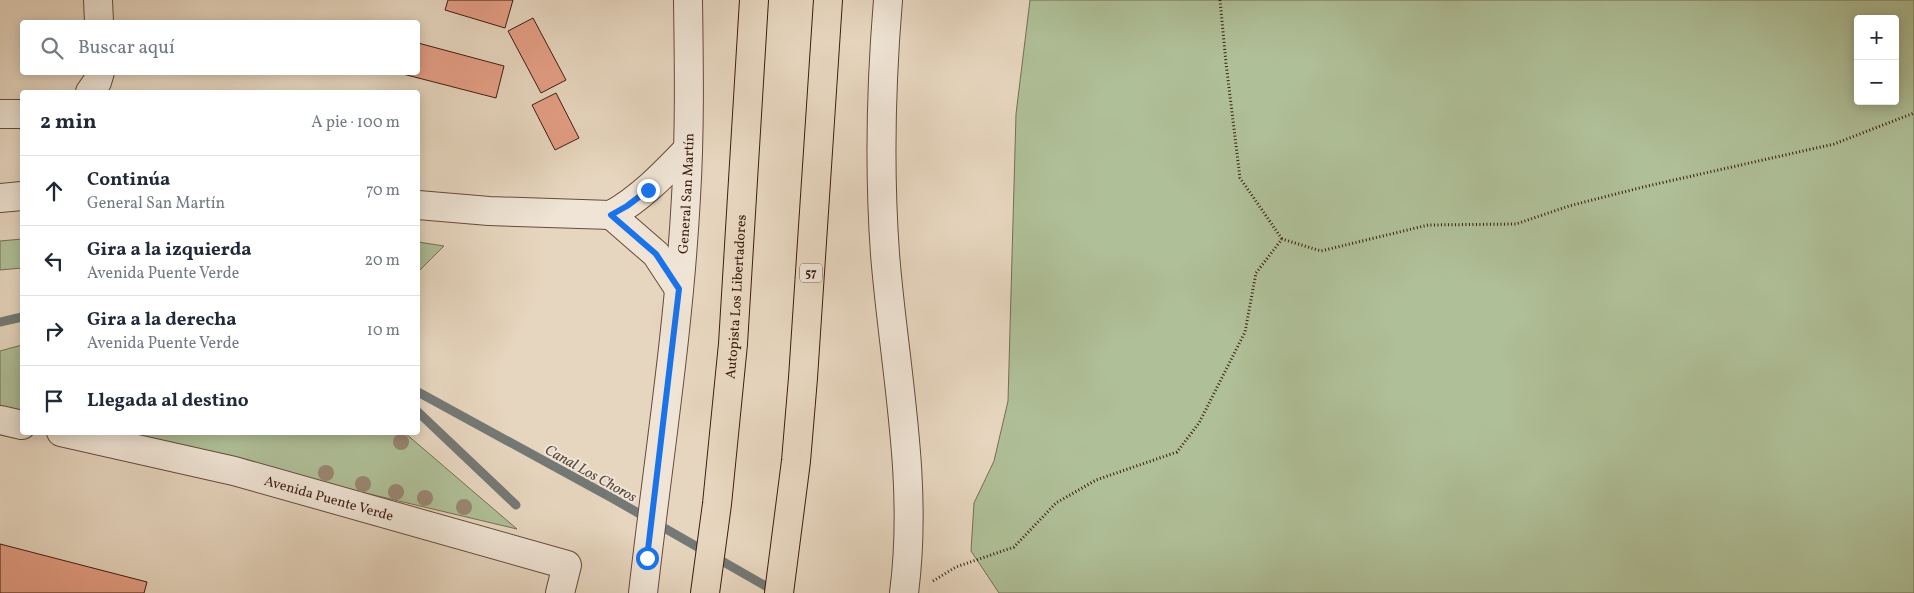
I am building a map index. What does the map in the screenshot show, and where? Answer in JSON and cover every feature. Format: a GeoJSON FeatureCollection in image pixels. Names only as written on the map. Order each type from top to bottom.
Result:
{"type":"FeatureCollection","features":[{"type":"Feature","properties":{"kind":"highway","name":"Autopista Los Libertadores"},"geometry":{"type":"LineString","coordinates":[[706,593],[733,344],[754,0]]}},
{"type":"Feature","properties":{"kind":"highway","name":"57"},"geometry":{"type":"LineString","coordinates":[[779,593],[796,461],[805,360],[828,0]]}},
{"type":"Feature","properties":{"kind":"street"},"geometry":{"type":"LineString","coordinates":[[98,0],[99,20]]}},
{"type":"Feature","properties":{"kind":"street","name":"General San Martín"},"geometry":{"type":"LineString","coordinates":[[642,593],[679,289],[688,149],[688,0]]}},
{"type":"Feature","properties":{"kind":"street"},"geometry":{"type":"LineString","coordinates":[[888,0],[882,94],[883,195],[886,263],[908,462],[909,527],[904,593]]}},
{"type":"Feature","properties":{"kind":"street"},"geometry":{"type":"LineString","coordinates":[[91,90],[99,75]]}},
{"type":"Feature","properties":{"kind":"street"},"geometry":{"type":"LineString","coordinates":[[0,114],[20,114]]}},
{"type":"Feature","properties":{"kind":"street"},"geometry":{"type":"LineString","coordinates":[[420,205],[490,211],[611,215],[627,206],[648,190],[688,149]]}},
{"type":"Feature","properties":{"kind":"street"},"geometry":{"type":"LineString","coordinates":[[0,198],[20,196]]}},
{"type":"Feature","properties":{"kind":"street"},"geometry":{"type":"LineString","coordinates":[[611,215],[656,254],[679,289]]}},
{"type":"Feature","properties":{"kind":"street"},"geometry":{"type":"LineString","coordinates":[[0,420],[20,425]]}},
{"type":"Feature","properties":{"kind":"street","name":"Avenida Puente Verde"},"geometry":{"type":"LineString","coordinates":[[75,435],[234,471],[567,565],[560,593]]}},
{"type":"Feature","properties":{"kind":"path"},"geometry":{"type":"LineString","coordinates":[[1220,0],[1240,178],[1282,239],[1321,251],[1428,225],[1516,224],[1569,206],[1642,187],[1834,144],[1914,114]]}},
{"type":"Feature","properties":{"kind":"path"},"geometry":{"type":"LineString","coordinates":[[931,582],[956,567],[1014,547],[1056,503],[1096,480],[1177,452],[1199,423],[1244,332],[1256,273],[1282,239]]}},
{"type":"Feature","properties":{"kind":"green space"},"geometry":{"type":"Polygon","coordinates":[[[1030,0],[1914,0],[1914,593],[999,593],[971,551],[974,503],[994,461],[1008,401],[1016,114],[1030,0]]]}},
{"type":"Feature","properties":{"kind":"green space"},"geometry":{"type":"Polygon","coordinates":[[[20,239],[20,268],[0,270],[0,241],[20,239]]]}},
{"type":"Feature","properties":{"kind":"green space"},"geometry":{"type":"Polygon","coordinates":[[[420,242],[444,246],[420,270],[420,242]]]}},
{"type":"Feature","properties":{"kind":"green space"},"geometry":{"type":"Polygon","coordinates":[[[20,346],[20,411],[0,406],[0,351],[20,346]]]}},
{"type":"Feature","properties":{"kind":"green space"},"geometry":{"type":"Polygon","coordinates":[[[120,435],[407,435],[517,529],[120,435]]]}},
{"type":"Feature","properties":{"kind":"building"},"geometry":{"type":"Polygon","coordinates":[[[448,0],[513,0],[505,28],[445,10],[448,0]]]}},
{"type":"Feature","properties":{"kind":"building"},"geometry":{"type":"Polygon","coordinates":[[[533,18],[566,80],[541,93],[508,31],[533,18]]]}},
{"type":"Feature","properties":{"kind":"building"},"geometry":{"type":"Polygon","coordinates":[[[420,44],[504,66],[496,98],[407,75],[420,75],[420,44]]]}},
{"type":"Feature","properties":{"kind":"building"},"geometry":{"type":"Polygon","coordinates":[[[556,93],[579,138],[555,150],[532,105],[556,93]]]}},
{"type":"Feature","properties":{"kind":"building"},"geometry":{"type":"Polygon","coordinates":[[[0,544],[147,582],[144,593],[0,593],[0,544]]]}},
{"type":"Feature","properties":{"kind":"waterway","name":"Canal Los Choros"},"geometry":{"type":"LineString","coordinates":[[0,322],[20,317]]}},
{"type":"Feature","properties":{"kind":"waterway","name":"Canal Los Choros"},"geometry":{"type":"LineString","coordinates":[[420,393],[612,498],[776,592]]}},
{"type":"Feature","properties":{"kind":"waterway"},"geometry":{"type":"LineString","coordinates":[[420,414],[516,505]]}},
{"type":"Feature","properties":{"kind":"route"},"geometry":{"type":"LineString","coordinates":[[647,558],[679,289],[656,254],[611,215],[627,206],[648,190]]}}]}
